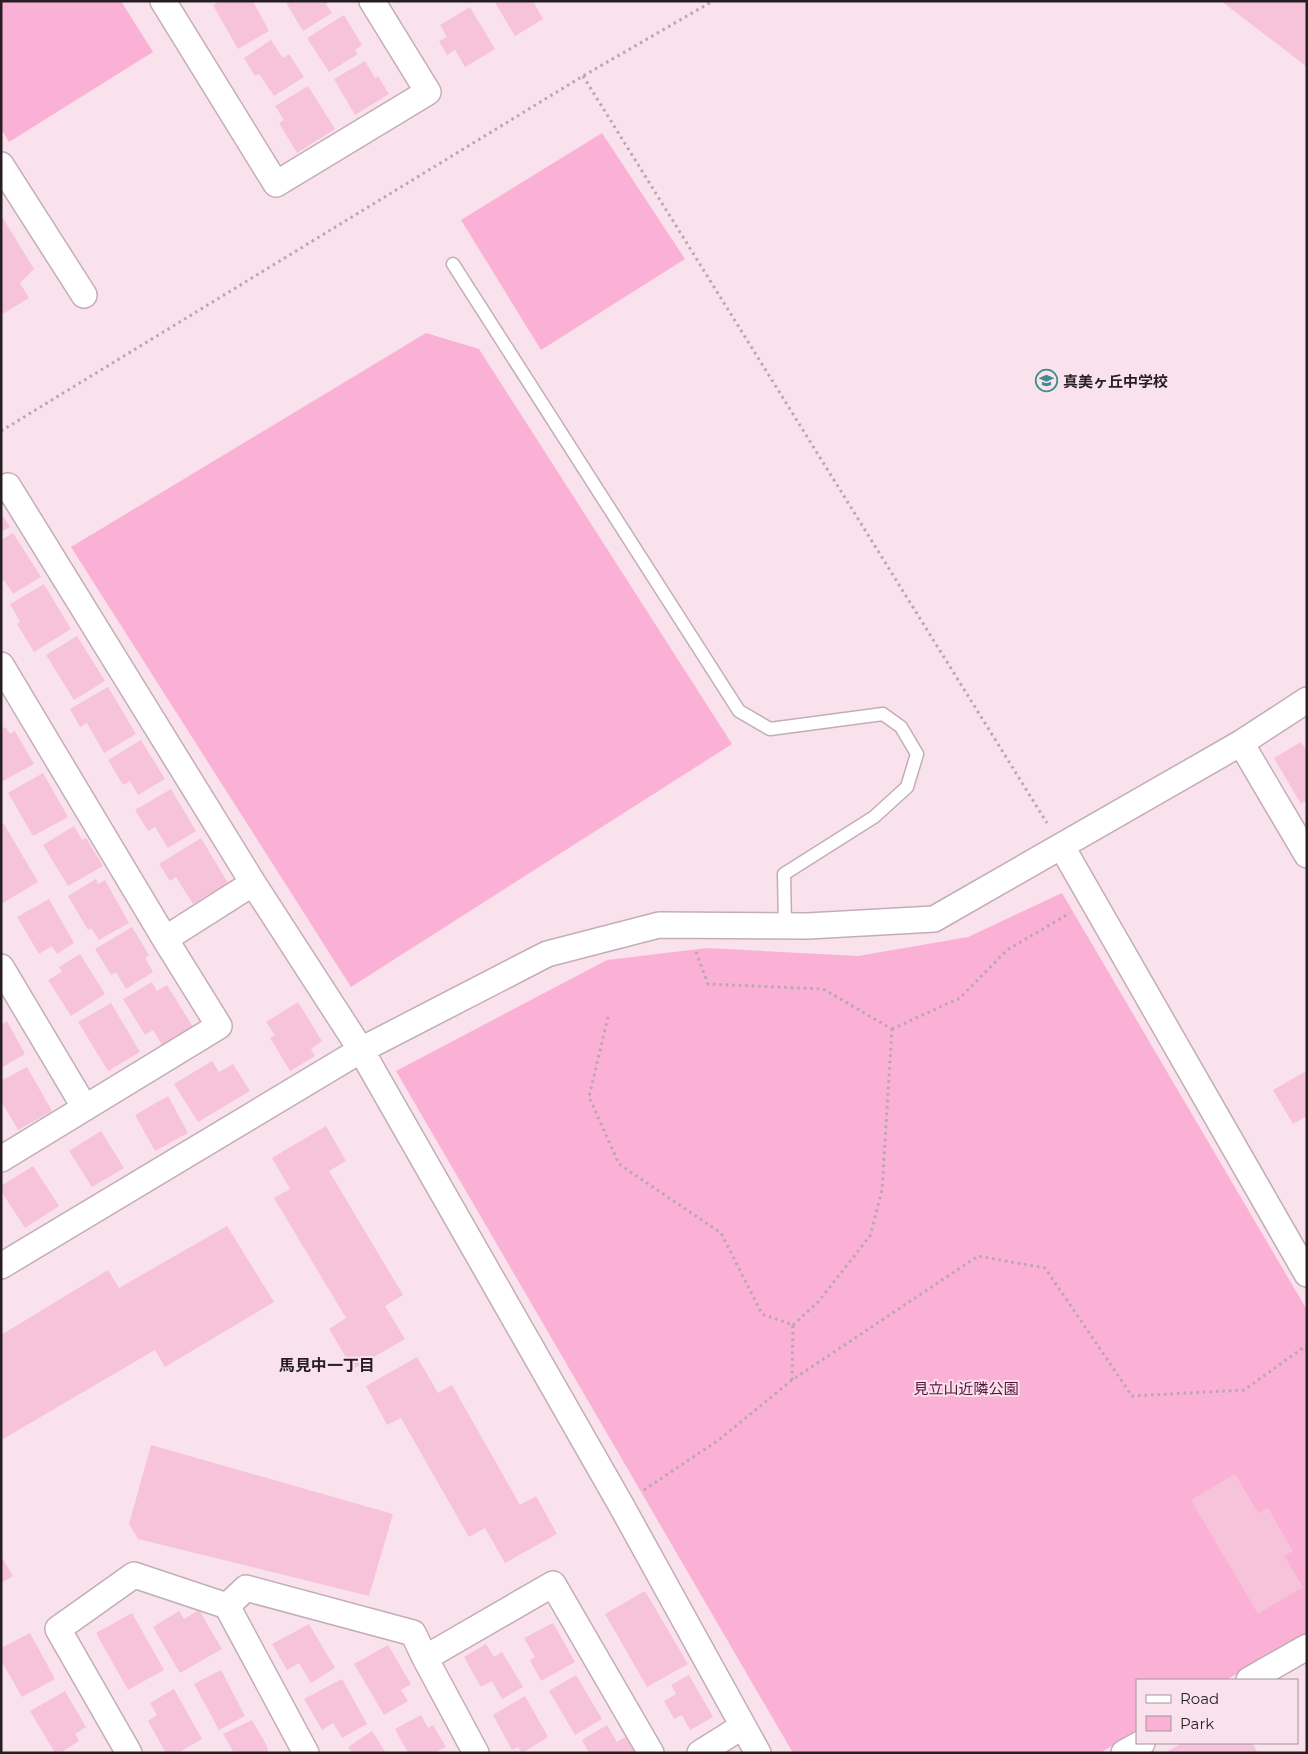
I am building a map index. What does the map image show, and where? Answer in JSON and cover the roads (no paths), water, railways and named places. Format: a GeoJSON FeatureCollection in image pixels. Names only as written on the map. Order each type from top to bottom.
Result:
{"type":"FeatureCollection","features":[{"type":"Feature","properties":{"kind":"street"},"geometry":{"type":"LineString","coordinates":[[163,1],[276,184],[428,92],[372,1]]}},
{"type":"Feature","properties":{"kind":"street"},"geometry":{"type":"LineString","coordinates":[[1,165],[84,295]]}},
{"type":"Feature","properties":{"kind":"street"},"geometry":{"type":"LineString","coordinates":[[8,486],[253,883],[361,1050],[621,1504],[758,1753]]}},
{"type":"Feature","properties":{"kind":"street"},"geometry":{"type":"LineString","coordinates":[[1,665],[219,1026],[1,1160]]}},
{"type":"Feature","properties":{"kind":"street"},"geometry":{"type":"LineString","coordinates":[[1,1266],[361,1050],[547,954],[660,925],[808,926],[934,919],[1242,743],[1307,700]]}},
{"type":"Feature","properties":{"kind":"street"},"geometry":{"type":"LineString","coordinates":[[1242,743],[1307,855]]}},
{"type":"Feature","properties":{"kind":"street"},"geometry":{"type":"LineString","coordinates":[[1062,847],[1307,1274]]}},
{"type":"Feature","properties":{"kind":"street"},"geometry":{"type":"LineString","coordinates":[[165,939],[253,883]]}},
{"type":"Feature","properties":{"kind":"street"},"geometry":{"type":"LineString","coordinates":[[1,966],[85,1108]]}},
{"type":"Feature","properties":{"kind":"street"},"geometry":{"type":"LineString","coordinates":[[129,1753],[58,1629],[134,1575],[227,1606],[306,1753]]}},
{"type":"Feature","properties":{"kind":"street"},"geometry":{"type":"LineString","coordinates":[[425,1658],[553,1584],[651,1753]]}},
{"type":"Feature","properties":{"kind":"street"},"geometry":{"type":"LineString","coordinates":[[227,1606],[246,1588],[413,1633],[476,1753]]}},
{"type":"Feature","properties":{"kind":"street"},"geometry":{"type":"LineString","coordinates":[[1251,1679],[1307,1647]]}},
{"type":"Feature","properties":{"kind":"street"},"geometry":{"type":"LineString","coordinates":[[700,1753],[743,1726]]}},
{"type":"Feature","properties":{"kind":"street"},"geometry":{"type":"LineString","coordinates":[[1124,1753],[1140,1744]]}},
{"type":"Feature","properties":{"kind":"lane"},"geometry":{"type":"LineString","coordinates":[[453,264],[739,711],[770,729],[883,714],[901,727],[917,754],[907,787],[874,817],[784,874],[785,926]]}},
{"type":"Feature","properties":{"kind":"place","name":"真美ヶ丘中学校"},"geometry":{"type":"Point","coordinates":[1047,381]}},
{"type":"Feature","properties":{"kind":"district","name":"馬見中一丁目"},"geometry":{"type":"Point","coordinates":[327,1365]}},
{"type":"Feature","properties":{"kind":"park label","name":"見立山近隣公園"},"geometry":{"type":"Point","coordinates":[966,1388]}}]}
